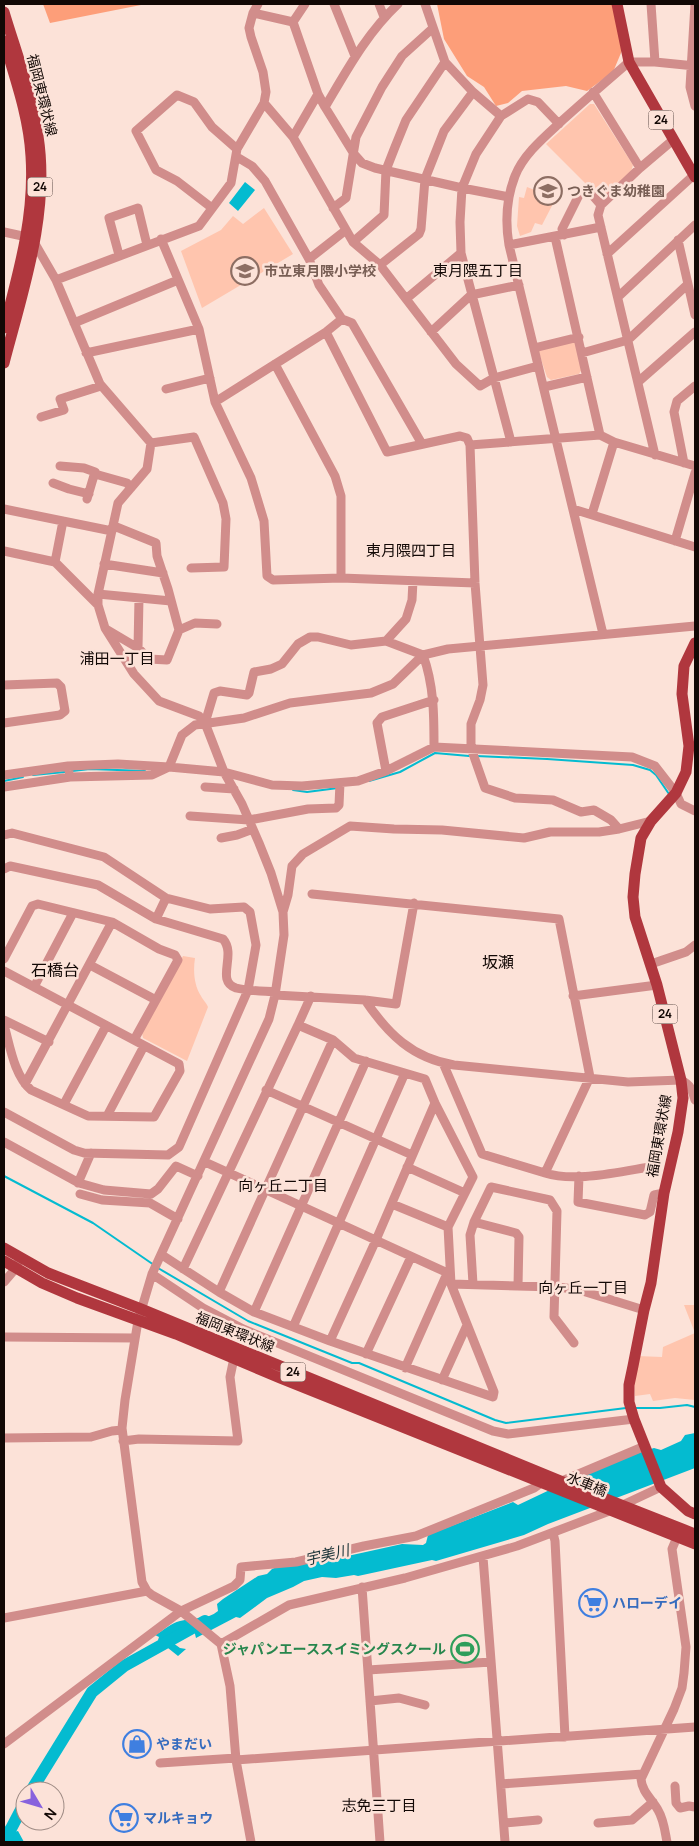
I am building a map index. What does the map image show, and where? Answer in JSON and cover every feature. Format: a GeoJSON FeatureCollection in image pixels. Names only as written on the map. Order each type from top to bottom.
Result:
{"type":"FeatureCollection","features":[{"type":"Feature","properties":{"kind":"main road","name":"24"},"geometry":{"type":"LineString","coordinates":[[618,4],[629,62],[695,176]]}},
{"type":"Feature","properties":{"kind":"main road","name":"福岡東環状線"},"geometry":{"type":"LineString","coordinates":[[4,12],[34,116],[38,136],[40,189],[40,207],[4,328]]}},
{"type":"Feature","properties":{"kind":"main road","name":"福岡東環状線"},"geometry":{"type":"LineString","coordinates":[[4,41],[26,118],[31,155],[32,189],[30,239],[4,364]]}},
{"type":"Feature","properties":{"kind":"main road","name":"福岡東環状線"},"geometry":{"type":"LineString","coordinates":[[695,643],[684,666],[682,694],[692,749],[686,772],[676,793],[651,821],[641,838],[635,874],[633,897],[635,917],[657,985],[681,1080],[682,1098],[678,1132],[664,1193],[652,1283],[644,1310],[629,1384],[629,1402],[660,1485],[688,1511],[695,1514]]}},
{"type":"Feature","properties":{"kind":"main road","name":"福岡東環状線"},"geometry":{"type":"LineString","coordinates":[[4,1248],[18,1263],[42,1283],[140,1315],[561,1484]]}},
{"type":"Feature","properties":{"kind":"main road","name":"福岡東環状線"},"geometry":{"type":"LineString","coordinates":[[4,1261],[18,1263]]}},
{"type":"Feature","properties":{"kind":"main road","name":"福岡東環状線"},"geometry":{"type":"LineString","coordinates":[[140,1315],[176,1334],[288,1381],[541,1483],[561,1484]]}},
{"type":"Feature","properties":{"kind":"main road","name":"水車橋"},"geometry":{"type":"LineString","coordinates":[[561,1484],[616,1507]]}},
{"type":"Feature","properties":{"kind":"main road","name":"24"},"geometry":{"type":"LineString","coordinates":[[616,1507],[695,1534]]}},
{"type":"Feature","properties":{"kind":"main road","name":"24"},"geometry":{"type":"LineString","coordinates":[[616,1507],[695,1544]]}},
{"type":"Feature","properties":{"kind":"street"},"geometry":{"type":"LineString","coordinates":[[56,280],[147,244],[199,226],[231,183],[237,153],[264,103],[266,92],[263,72],[251,38],[250,28],[253,13],[258,4]]}},
{"type":"Feature","properties":{"kind":"street"},"geometry":{"type":"LineString","coordinates":[[293,22],[305,4]]}},
{"type":"Feature","properties":{"kind":"street"},"geometry":{"type":"LineString","coordinates":[[334,4],[354,56]]}},
{"type":"Feature","properties":{"kind":"street"},"geometry":{"type":"LineString","coordinates":[[379,4],[384,17]]}},
{"type":"Feature","properties":{"kind":"street"},"geometry":{"type":"LineString","coordinates":[[325,106],[354,56],[384,17],[398,4]]}},
{"type":"Feature","properties":{"kind":"street"},"geometry":{"type":"LineString","coordinates":[[425,4],[445,62],[473,92],[500,116]]}},
{"type":"Feature","properties":{"kind":"street"},"geometry":{"type":"LineString","coordinates":[[651,4],[655,62]]}},
{"type":"Feature","properties":{"kind":"street"},"geometry":{"type":"LineString","coordinates":[[695,4],[693,66],[690,87],[695,106]]}},
{"type":"Feature","properties":{"kind":"street"},"geometry":{"type":"LineString","coordinates":[[253,13],[293,22]]}},
{"type":"Feature","properties":{"kind":"street"},"geometry":{"type":"LineString","coordinates":[[293,22],[318,94],[354,154],[362,162],[425,180],[509,197]]}},
{"type":"Feature","properties":{"kind":"street"},"geometry":{"type":"LineString","coordinates":[[333,208],[346,198],[356,137],[387,80],[402,56],[433,28]]}},
{"type":"Feature","properties":{"kind":"street"},"geometry":{"type":"LineString","coordinates":[[353,242],[384,215],[386,170],[406,120],[445,62]]}},
{"type":"Feature","properties":{"kind":"street"},"geometry":{"type":"LineString","coordinates":[[603,634],[509,245],[506,225],[509,197],[515,175],[542,139],[629,62],[655,62],[693,66]]}},
{"type":"Feature","properties":{"kind":"street"},"geometry":{"type":"LineString","coordinates":[[380,265],[419,234],[425,180],[444,131],[473,92]]}},
{"type":"Feature","properties":{"kind":"street"},"geometry":{"type":"LineString","coordinates":[[593,92],[640,168]]}},
{"type":"Feature","properties":{"kind":"street"},"geometry":{"type":"LineString","coordinates":[[293,137],[318,94]]}},
{"type":"Feature","properties":{"kind":"street"},"geometry":{"type":"LineString","coordinates":[[212,208],[177,181],[156,170],[136,131],[177,95],[194,102],[212,127],[265,181],[309,259],[319,286],[342,319],[352,323],[422,444]]}},
{"type":"Feature","properties":{"kind":"street"},"geometry":{"type":"LineString","coordinates":[[511,442],[461,253],[462,188],[476,154],[500,116],[528,99],[538,102],[559,124]]}},
{"type":"Feature","properties":{"kind":"street"},"geometry":{"type":"LineString","coordinates":[[264,103],[293,137],[353,242],[380,265],[456,364],[480,386],[494,378],[538,366]]}},
{"type":"Feature","properties":{"kind":"street"},"geometry":{"type":"LineString","coordinates":[[655,455],[598,215],[601,205],[673,140]]}},
{"type":"Feature","properties":{"kind":"street"},"geometry":{"type":"LineString","coordinates":[[607,254],[695,176]]}},
{"type":"Feature","properties":{"kind":"street"},"geometry":{"type":"LineString","coordinates":[[600,435],[560,236],[580,193],[587,189],[601,205]]}},
{"type":"Feature","properties":{"kind":"street"},"geometry":{"type":"LineString","coordinates":[[119,255],[109,218],[138,208],[147,244]]}},
{"type":"Feature","properties":{"kind":"street"},"geometry":{"type":"LineString","coordinates":[[618,297],[695,225]]}},
{"type":"Feature","properties":{"kind":"street"},"geometry":{"type":"LineString","coordinates":[[509,245],[601,227]]}},
{"type":"Feature","properties":{"kind":"street"},"geometry":{"type":"LineString","coordinates":[[309,259],[346,230]]}},
{"type":"Feature","properties":{"kind":"street"},"geometry":{"type":"LineString","coordinates":[[4,232],[30,239],[56,280],[86,353],[102,386],[151,443],[147,469],[118,503],[98,594],[98,606],[105,628],[134,674],[159,701],[199,716],[205,723],[224,772],[253,829],[271,873],[283,912],[284,935],[276,993],[269,1019],[152,1274],[135,1338],[124,1400],[122,1430],[142,1582],[147,1590],[183,1612],[219,1642],[230,1686],[236,1759],[251,1842]]}},
{"type":"Feature","properties":{"kind":"street"},"geometry":{"type":"LineString","coordinates":[[161,239],[199,329],[215,402],[251,478],[264,521],[267,576],[273,580],[341,578],[475,583]]}},
{"type":"Feature","properties":{"kind":"street"},"geometry":{"type":"LineString","coordinates":[[678,240],[695,315]]}},
{"type":"Feature","properties":{"kind":"street"},"geometry":{"type":"LineString","coordinates":[[406,300],[461,253]]}},
{"type":"Feature","properties":{"kind":"street"},"geometry":{"type":"LineString","coordinates":[[74,323],[178,280]]}},
{"type":"Feature","properties":{"kind":"street"},"geometry":{"type":"LineString","coordinates":[[582,353],[628,340],[688,284]]}},
{"type":"Feature","properties":{"kind":"street"},"geometry":{"type":"LineString","coordinates":[[431,332],[471,295],[519,285]]}},
{"type":"Feature","properties":{"kind":"street"},"geometry":{"type":"LineString","coordinates":[[215,402],[326,332],[342,319]]}},
{"type":"Feature","properties":{"kind":"street"},"geometry":{"type":"LineString","coordinates":[[86,353],[199,329]]}},
{"type":"Feature","properties":{"kind":"street"},"geometry":{"type":"LineString","coordinates":[[326,332],[387,452],[460,436],[467,438],[470,445],[475,583],[483,685],[480,700],[471,724],[471,748],[485,788],[515,798],[553,800],[582,812],[594,810],[611,820],[619,829]]}},
{"type":"Feature","properties":{"kind":"street"},"geometry":{"type":"LineString","coordinates":[[638,382],[695,332]]}},
{"type":"Feature","properties":{"kind":"street"},"geometry":{"type":"LineString","coordinates":[[534,348],[579,337]]}},
{"type":"Feature","properties":{"kind":"street"},"geometry":{"type":"LineString","coordinates":[[275,364],[335,476],[341,496],[341,578]]}},
{"type":"Feature","properties":{"kind":"street"},"geometry":{"type":"LineString","coordinates":[[544,387],[588,377]]}},
{"type":"Feature","properties":{"kind":"street"},"geometry":{"type":"LineString","coordinates":[[166,389],[210,378]]}},
{"type":"Feature","properties":{"kind":"street"},"geometry":{"type":"LineString","coordinates":[[41,417],[64,410],[60,399],[102,386]]}},
{"type":"Feature","properties":{"kind":"street"},"geometry":{"type":"LineString","coordinates":[[684,463],[674,412],[677,401],[695,386]]}},
{"type":"Feature","properties":{"kind":"street"},"geometry":{"type":"LineString","coordinates":[[470,445],[600,435],[614,442],[695,466]]}},
{"type":"Feature","properties":{"kind":"street"},"geometry":{"type":"LineString","coordinates":[[151,443],[194,437],[223,502],[226,519],[224,567],[191,568]]}},
{"type":"Feature","properties":{"kind":"street"},"geometry":{"type":"LineString","coordinates":[[592,514],[614,442]]}},
{"type":"Feature","properties":{"kind":"street"},"geometry":{"type":"LineString","coordinates":[[60,466],[84,468],[95,472],[95,474],[126,483],[131,488]]}},
{"type":"Feature","properties":{"kind":"street"},"geometry":{"type":"LineString","coordinates":[[675,541],[695,473]]}},
{"type":"Feature","properties":{"kind":"street"},"geometry":{"type":"LineString","coordinates":[[53,483],[88,496],[95,474]]}},
{"type":"Feature","properties":{"kind":"street"},"geometry":{"type":"LineString","coordinates":[[4,509],[63,521],[113,528],[156,543],[156,556],[163,573],[179,630],[167,660],[149,659],[138,648],[105,628]]}},
{"type":"Feature","properties":{"kind":"street"},"geometry":{"type":"LineString","coordinates":[[573,509],[695,548]]}},
{"type":"Feature","properties":{"kind":"street"},"geometry":{"type":"LineString","coordinates":[[55,562],[63,521]]}},
{"type":"Feature","properties":{"kind":"street"},"geometry":{"type":"LineString","coordinates":[[4,551],[55,562],[98,606]]}},
{"type":"Feature","properties":{"kind":"street"},"geometry":{"type":"LineString","coordinates":[[104,564],[163,573]]}},
{"type":"Feature","properties":{"kind":"street"},"geometry":{"type":"LineString","coordinates":[[386,641],[406,619],[412,600],[413,581]]}},
{"type":"Feature","properties":{"kind":"street"},"geometry":{"type":"LineString","coordinates":[[98,594],[171,601]]}},
{"type":"Feature","properties":{"kind":"street"},"geometry":{"type":"LineString","coordinates":[[138,598],[138,648]]}},
{"type":"Feature","properties":{"kind":"street"},"geometry":{"type":"LineString","coordinates":[[179,630],[195,623],[217,624]]}},
{"type":"Feature","properties":{"kind":"street"},"geometry":{"type":"LineString","coordinates":[[4,788],[70,777],[152,775],[169,767],[182,735],[195,725],[244,718],[290,703],[371,693],[393,684],[423,655],[448,649],[695,626]]}},
{"type":"Feature","properties":{"kind":"street"},"geometry":{"type":"LineString","coordinates":[[205,723],[214,693],[220,691],[247,695],[250,692],[254,672],[271,669],[282,664],[298,644],[310,638],[318,637],[350,645],[386,641],[423,655],[434,700],[434,747]]}},
{"type":"Feature","properties":{"kind":"street"},"geometry":{"type":"LineString","coordinates":[[4,685],[57,684],[61,687],[65,711],[60,715],[4,723]]}},
{"type":"Feature","properties":{"kind":"street"},"geometry":{"type":"LineString","coordinates":[[386,771],[377,723],[382,717],[434,700]]}},
{"type":"Feature","properties":{"kind":"street"},"geometry":{"type":"LineString","coordinates":[[4,775],[68,766],[118,764],[224,772],[272,785],[302,786],[358,781],[386,771],[434,747],[471,748],[632,758],[655,766],[676,793],[681,804],[695,811]]}},
{"type":"Feature","properties":{"kind":"street"},"geometry":{"type":"LineString","coordinates":[[68,766],[70,777]]}},
{"type":"Feature","properties":{"kind":"street"},"geometry":{"type":"LineString","coordinates":[[190,816],[249,820],[308,809],[336,808],[339,805],[340,783]]}},
{"type":"Feature","properties":{"kind":"street"},"geometry":{"type":"LineString","coordinates":[[205,787],[234,789]]}},
{"type":"Feature","properties":{"kind":"street"},"geometry":{"type":"LineString","coordinates":[[283,912],[288,895],[292,866],[303,854],[350,826],[442,830],[524,838],[550,832],[599,832],[651,821]]}},
{"type":"Feature","properties":{"kind":"street"},"geometry":{"type":"LineString","coordinates":[[221,838],[253,829]]}},
{"type":"Feature","properties":{"kind":"street"},"geometry":{"type":"LineString","coordinates":[[4,835],[12,833],[104,857],[166,898],[210,910],[244,907],[250,912],[256,945],[248,990],[179,1147],[174,1152],[168,1155],[91,1153],[74,1150],[4,1112]]}},
{"type":"Feature","properties":{"kind":"street"},"geometry":{"type":"LineString","coordinates":[[4,869],[10,866],[98,886],[156,919],[223,939],[228,944],[229,952],[225,973],[228,982],[234,987],[276,993],[396,1004],[414,903]]}},
{"type":"Feature","properties":{"kind":"street"},"geometry":{"type":"LineString","coordinates":[[312,894],[559,918],[590,1077],[545,1172]]}},
{"type":"Feature","properties":{"kind":"street"},"geometry":{"type":"LineString","coordinates":[[156,919],[166,898]]}},
{"type":"Feature","properties":{"kind":"street"},"geometry":{"type":"LineString","coordinates":[[4,959],[32,906],[38,904],[112,922],[159,949],[175,955],[178,960],[134,1040]]}},
{"type":"Feature","properties":{"kind":"street"},"geometry":{"type":"LineString","coordinates":[[34,988],[73,913]]}},
{"type":"Feature","properties":{"kind":"street"},"geometry":{"type":"LineString","coordinates":[[25,1084],[112,922]]}},
{"type":"Feature","properties":{"kind":"street"},"geometry":{"type":"LineString","coordinates":[[651,964],[686,952],[695,945]]}},
{"type":"Feature","properties":{"kind":"street"},"geometry":{"type":"LineString","coordinates":[[90,965],[156,1000]]}},
{"type":"Feature","properties":{"kind":"street"},"geometry":{"type":"LineString","coordinates":[[4,971],[179,1064],[180,1071],[154,1117],[88,1116],[31,1090],[25,1084],[20,1076],[4,1025]]}},
{"type":"Feature","properties":{"kind":"street"},"geometry":{"type":"LineString","coordinates":[[573,996],[657,985]]}},
{"type":"Feature","properties":{"kind":"street"},"geometry":{"type":"LineString","coordinates":[[183,1269],[311,996]]}},
{"type":"Feature","properties":{"kind":"street"},"geometry":{"type":"LineString","coordinates":[[365,1000],[391,1034],[417,1053],[432,1061],[628,1082],[681,1080],[688,1083],[691,1087],[695,1100]]}},
{"type":"Feature","properties":{"kind":"street"},"geometry":{"type":"LineString","coordinates":[[4,1020],[48,1042]]}},
{"type":"Feature","properties":{"kind":"street"},"geometry":{"type":"LineString","coordinates":[[162,1255],[254,1312],[366,1354],[493,1398],[494,1392],[451,1284],[450,1274],[448,1227],[473,1177],[435,1103],[425,1078],[354,1058],[333,1040],[298,1025]]}},
{"type":"Feature","properties":{"kind":"street"},"geometry":{"type":"LineString","coordinates":[[64,1104],[106,1026]]}},
{"type":"Feature","properties":{"kind":"street"},"geometry":{"type":"LineString","coordinates":[[219,1292],[333,1040]]}},
{"type":"Feature","properties":{"kind":"street"},"geometry":{"type":"LineString","coordinates":[[107,1116],[144,1046]]}},
{"type":"Feature","properties":{"kind":"street"},"geometry":{"type":"LineString","coordinates":[[254,1312],[366,1061]]}},
{"type":"Feature","properties":{"kind":"street"},"geometry":{"type":"LineString","coordinates":[[443,1063],[482,1154],[553,1175],[579,1176],[651,1167]]}},
{"type":"Feature","properties":{"kind":"street"},"geometry":{"type":"LineString","coordinates":[[293,1327],[405,1073]]}},
{"type":"Feature","properties":{"kind":"street"},"geometry":{"type":"LineString","coordinates":[[266,1090],[412,1155]]}},
{"type":"Feature","properties":{"kind":"street"},"geometry":{"type":"LineString","coordinates":[[330,1341],[435,1103]]}},
{"type":"Feature","properties":{"kind":"street"},"geometry":{"type":"LineString","coordinates":[[4,1142],[78,1183],[104,1190],[151,1194],[158,1189],[176,1166],[198,1176]]}},
{"type":"Feature","properties":{"kind":"street"},"geometry":{"type":"LineString","coordinates":[[78,1183],[91,1153]]}},
{"type":"Feature","properties":{"kind":"street"},"geometry":{"type":"LineString","coordinates":[[204,1162],[450,1274]]}},
{"type":"Feature","properties":{"kind":"street"},"geometry":{"type":"LineString","coordinates":[[407,1167],[465,1193]]}},
{"type":"Feature","properties":{"kind":"street"},"geometry":{"type":"LineString","coordinates":[[579,1176],[578,1202],[645,1215],[650,1212],[654,1195],[664,1193]]}},
{"type":"Feature","properties":{"kind":"street"},"geometry":{"type":"LineString","coordinates":[[474,1284],[470,1235],[474,1222],[491,1187],[550,1200],[557,1211],[554,1318],[574,1343]]}},
{"type":"Feature","properties":{"kind":"street"},"geometry":{"type":"LineString","coordinates":[[80,1194],[102,1200],[150,1203],[178,1219]]}},
{"type":"Feature","properties":{"kind":"street"},"geometry":{"type":"LineString","coordinates":[[392,1204],[448,1227]]}},
{"type":"Feature","properties":{"kind":"street"},"geometry":{"type":"LineString","coordinates":[[474,1222],[516,1233],[519,1238],[518,1286]]}},
{"type":"Feature","properties":{"kind":"street"},"geometry":{"type":"LineString","coordinates":[[366,1354],[411,1257]]}},
{"type":"Feature","properties":{"kind":"street"},"geometry":{"type":"LineString","coordinates":[[4,1282],[18,1263]]}},
{"type":"Feature","properties":{"kind":"street"},"geometry":{"type":"LineString","coordinates":[[152,1274],[203,1308],[243,1330],[493,1431],[508,1434],[634,1417]]}},
{"type":"Feature","properties":{"kind":"street"},"geometry":{"type":"LineString","coordinates":[[405,1368],[445,1278],[450,1274]]}},
{"type":"Feature","properties":{"kind":"street"},"geometry":{"type":"LineString","coordinates":[[451,1284],[576,1289],[644,1310]]}},
{"type":"Feature","properties":{"kind":"street"},"geometry":{"type":"LineString","coordinates":[[442,1380],[467,1325]]}},
{"type":"Feature","properties":{"kind":"street"},"geometry":{"type":"LineString","coordinates":[[4,1337],[135,1338]]}},
{"type":"Feature","properties":{"kind":"street"},"geometry":{"type":"LineString","coordinates":[[123,1441],[139,1439],[238,1441],[230,1377],[234,1358]]}},
{"type":"Feature","properties":{"kind":"street"},"geometry":{"type":"LineString","coordinates":[[4,1438],[91,1437],[122,1430]]}},
{"type":"Feature","properties":{"kind":"street"},"geometry":{"type":"LineString","coordinates":[[561,1484],[646,1448]]}},
{"type":"Feature","properties":{"kind":"street"},"geometry":{"type":"LineString","coordinates":[[5,1740],[183,1612],[234,1586],[240,1580],[241,1567],[296,1562],[416,1536],[534,1488],[541,1483]]}},
{"type":"Feature","properties":{"kind":"street"},"geometry":{"type":"LineString","coordinates":[[219,1642],[289,1604],[405,1578],[483,1557],[517,1546],[616,1507],[660,1485]]}},
{"type":"Feature","properties":{"kind":"street"},"geometry":{"type":"LineString","coordinates":[[553,1532],[556,1551],[565,1737]]}},
{"type":"Feature","properties":{"kind":"street"},"geometry":{"type":"LineString","coordinates":[[667,1842],[659,1811],[641,1785],[641,1779],[682,1688],[686,1655],[672,1549],[677,1537]]}},
{"type":"Feature","properties":{"kind":"street"},"geometry":{"type":"LineString","coordinates":[[483,1557],[505,1842]]}},
{"type":"Feature","properties":{"kind":"street"},"geometry":{"type":"LineString","coordinates":[[362,1587],[380,1842]]}},
{"type":"Feature","properties":{"kind":"street"},"geometry":{"type":"LineString","coordinates":[[4,1618],[147,1590]]}},
{"type":"Feature","properties":{"kind":"street"},"geometry":{"type":"LineString","coordinates":[[368,1670],[492,1662]]}},
{"type":"Feature","properties":{"kind":"street"},"geometry":{"type":"LineString","coordinates":[[370,1701],[399,1698],[425,1705]]}},
{"type":"Feature","properties":{"kind":"street"},"geometry":{"type":"LineString","coordinates":[[160,1763],[498,1742],[695,1727]]}},
{"type":"Feature","properties":{"kind":"street"},"geometry":{"type":"LineString","coordinates":[[501,1784],[643,1774]]}},
{"type":"Feature","properties":{"kind":"street"},"geometry":{"type":"LineString","coordinates":[[676,1786],[676,1803],[680,1808],[695,1807]]}},
{"type":"Feature","properties":{"kind":"street"},"geometry":{"type":"LineString","coordinates":[[598,1823],[632,1820],[653,1802]]}},
{"type":"Feature","properties":{"kind":"street"},"geometry":{"type":"LineString","coordinates":[[504,1823],[538,1820]]}},
{"type":"Feature","properties":{"kind":"shaded area"},"geometry":{"type":"Polygon","coordinates":[[[43,4],[146,4],[50,23],[43,4]]]}},
{"type":"Feature","properties":{"kind":"shaded area"},"geometry":{"type":"Polygon","coordinates":[[[437,4],[616,4],[626,41],[613,72],[587,91],[566,86],[522,91],[508,103],[496,106],[484,87],[467,76],[444,39],[437,4]]]}},
{"type":"Feature","properties":{"kind":"shaded area"},"geometry":{"type":"Polygon","coordinates":[[[590,104],[594,104],[633,165],[631,172],[601,199],[546,144],[590,104]]]}},
{"type":"Feature","properties":{"kind":"shaded area"},"geometry":{"type":"Polygon","coordinates":[[[527,187],[537,191],[539,187],[556,198],[542,225],[535,223],[531,232],[520,236],[517,226],[519,197],[524,198],[527,187]]]}},
{"type":"Feature","properties":{"kind":"shaded area"},"geometry":{"type":"Polygon","coordinates":[[[264,208],[293,254],[202,308],[181,251],[221,230],[233,216],[243,224],[264,208]]]}},
{"type":"Feature","properties":{"kind":"shaded area"},"geometry":{"type":"Polygon","coordinates":[[[575,341],[582,369],[579,374],[551,380],[547,377],[538,350],[575,341]]]}},
{"type":"Feature","properties":{"kind":"shaded area"},"geometry":{"type":"Polygon","coordinates":[[[183,956],[195,958],[195,983],[208,1007],[187,1061],[143,1038],[142,1033],[183,956]]]}},
{"type":"Feature","properties":{"kind":"shaded area"},"geometry":{"type":"Polygon","coordinates":[[[684,1305],[695,1305],[695,1333],[684,1305]]]}},
{"type":"Feature","properties":{"kind":"shaded area"},"geometry":{"type":"Polygon","coordinates":[[[695,1333],[695,1400],[675,1398],[653,1401],[650,1394],[635,1396],[634,1382],[637,1356],[662,1357],[663,1347],[695,1333]]]}},
{"type":"Feature","properties":{"kind":"water"},"geometry":{"type":"Polygon","coordinates":[[[245,182],[255,190],[238,211],[229,203],[245,182]]]}},
{"type":"Feature","properties":{"kind":"water"},"geometry":{"type":"Polygon","coordinates":[[[695,1433],[695,1468],[524,1535],[436,1561],[432,1560],[358,1576],[322,1577],[304,1581],[267,1598],[240,1618],[236,1617],[196,1638],[194,1630],[189,1629],[175,1637],[173,1643],[180,1648],[186,1649],[178,1656],[158,1640],[159,1637],[155,1635],[177,1622],[214,1614],[218,1611],[217,1604],[223,1599],[258,1576],[267,1574],[279,1566],[334,1559],[402,1544],[423,1545],[426,1543],[428,1535],[513,1502],[518,1505],[577,1477],[641,1452],[654,1448],[661,1450],[681,1441],[685,1435],[695,1433]]]}},
{"type":"Feature","properties":{"kind":"water"},"geometry":{"type":"Polygon","coordinates":[[[4,1822],[9,1830],[13,1832],[18,1831],[24,1842],[4,1842],[4,1822]]]}},
{"type":"Feature","properties":{"kind":"waterway"},"geometry":{"type":"LineString","coordinates":[[369,781],[400,772],[435,753],[469,756]]}},
{"type":"Feature","properties":{"kind":"waterway"},"geometry":{"type":"LineString","coordinates":[[476,756],[633,765],[650,770],[656,775],[669,794]]}},
{"type":"Feature","properties":{"kind":"waterway"},"geometry":{"type":"LineString","coordinates":[[72,771],[90,769],[145,771]]}},
{"type":"Feature","properties":{"kind":"waterway"},"geometry":{"type":"LineString","coordinates":[[33,775],[65,772]]}},
{"type":"Feature","properties":{"kind":"waterway"},"geometry":{"type":"LineString","coordinates":[[4,781],[23,777]]}},
{"type":"Feature","properties":{"kind":"waterway"},"geometry":{"type":"LineString","coordinates":[[293,790],[307,792],[338,788]]}},
{"type":"Feature","properties":{"kind":"waterway"},"geometry":{"type":"LineString","coordinates":[[4,1176],[93,1223],[154,1265]]}},
{"type":"Feature","properties":{"kind":"waterway"},"geometry":{"type":"LineString","coordinates":[[158,1268],[248,1321],[352,1363],[359,1363],[495,1420],[506,1423],[626,1408]]}},
{"type":"Feature","properties":{"kind":"waterway"},"geometry":{"type":"LineString","coordinates":[[636,1408],[687,1405],[695,1407]]}},
{"type":"Feature","properties":{"kind":"waterway","name":"宇美川"},"geometry":{"type":"LineString","coordinates":[[37,1781],[92,1692],[124,1666],[205,1621]]}},
{"type":"Feature","properties":{"kind":"waterway","name":"宇美川"},"geometry":{"type":"LineString","coordinates":[[4,1842],[15,1821]]}},
{"type":"Feature","properties":{"kind":"place","name":"つきぐま幼稚園"},"geometry":{"type":"Point","coordinates":[548,191]}},
{"type":"Feature","properties":{"kind":"place","name":"市立東月隈小学校"},"geometry":{"type":"Point","coordinates":[245,271]}},
{"type":"Feature","properties":{"kind":"place","name":"ハローデイ"},"geometry":{"type":"Point","coordinates":[593,1603]}},
{"type":"Feature","properties":{"kind":"place","name":"ジャパンエーススイミングスクール"},"geometry":{"type":"Point","coordinates":[465,1649]}},
{"type":"Feature","properties":{"kind":"place","name":"やまだい"},"geometry":{"type":"Point","coordinates":[137,1744]}},
{"type":"Feature","properties":{"kind":"place","name":"マルキョウ"},"geometry":{"type":"Point","coordinates":[124,1818]}},
{"type":"Feature","properties":{"kind":"district","name":"東月隈五丁目"},"geometry":{"type":"Point","coordinates":[478,271]}},
{"type":"Feature","properties":{"kind":"district","name":"東月隈四丁目"},"geometry":{"type":"Point","coordinates":[411,551]}},
{"type":"Feature","properties":{"kind":"district","name":"浦田一丁目"},"geometry":{"type":"Point","coordinates":[117,659]}},
{"type":"Feature","properties":{"kind":"district","name":"坂瀬"},"geometry":{"type":"Point","coordinates":[498,962]}},
{"type":"Feature","properties":{"kind":"district","name":"石橋台"},"geometry":{"type":"Point","coordinates":[55,970]}},
{"type":"Feature","properties":{"kind":"district","name":"向ヶ丘二丁目"},"geometry":{"type":"Point","coordinates":[283,1186]}},
{"type":"Feature","properties":{"kind":"district","name":"向ヶ丘一丁目"},"geometry":{"type":"Point","coordinates":[583,1288]}},
{"type":"Feature","properties":{"kind":"district","name":"志免三丁目"},"geometry":{"type":"Point","coordinates":[379,1806]}}]}
